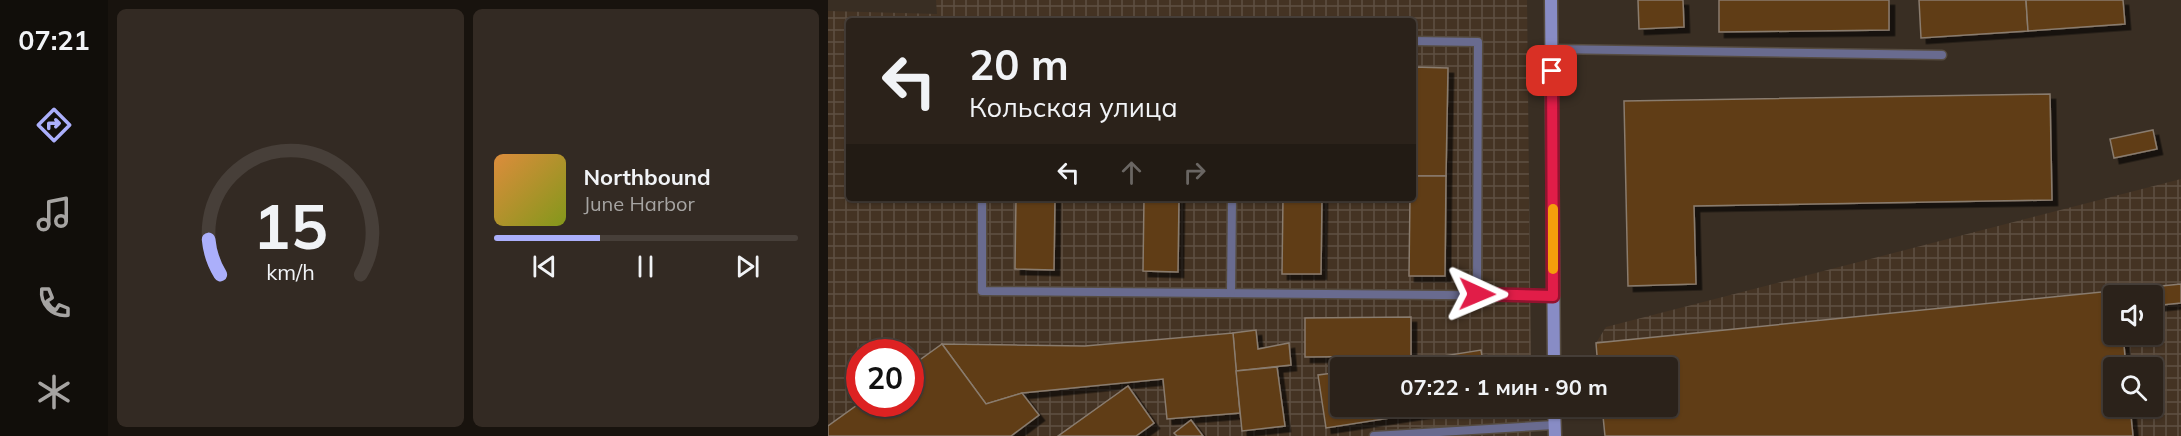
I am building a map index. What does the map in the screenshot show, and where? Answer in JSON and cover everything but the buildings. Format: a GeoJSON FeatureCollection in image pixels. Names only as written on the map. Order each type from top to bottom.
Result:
{"type":"FeatureCollection","features":[{"type":"Feature","properties":{"kind":"main road"},"geometry":{"type":"LineString","coordinates":[[1551,0],[1554,357]]}},
{"type":"Feature","properties":{"kind":"lane"},"geometry":{"type":"LineString","coordinates":[[1416,41],[1478,42],[1477,294]]}},
{"type":"Feature","properties":{"kind":"lane"},"geometry":{"type":"LineString","coordinates":[[1552,49],[1942,55]]}},
{"type":"Feature","properties":{"kind":"lane"},"geometry":{"type":"LineString","coordinates":[[982,201],[982,291],[1553,296]]}},
{"type":"Feature","properties":{"kind":"lane"},"geometry":{"type":"LineString","coordinates":[[1232,201],[1232,293]]}},
{"type":"Feature","properties":{"kind":"lane"},"geometry":{"type":"LineString","coordinates":[[1374,436],[1554,431]]}},
{"type":"Feature","properties":{"kind":"shaded area"},"geometry":{"type":"Polygon","coordinates":[[[936,0],[1527,0],[1531,357],[1330,357],[1330,417],[1531,417],[1531,436],[828,436],[828,11],[937,14],[936,0]]]}},
{"type":"Feature","properties":{"kind":"shaded area"},"geometry":{"type":"Polygon","coordinates":[[[2181,179],[2181,436],[1605,436],[1645,417],[1678,417],[1678,357],[1597,357],[1596,343],[1606,327],[2181,179]]]}},
{"type":"Feature","properties":{"kind":"slow traffic"},"geometry":{"type":"LineString","coordinates":[[1553,209],[1553,269]]}},
{"type":"Feature","properties":{"kind":"route"},"geometry":{"type":"LineString","coordinates":[[1477,294],[1553,296],[1552,71]]}}]}
